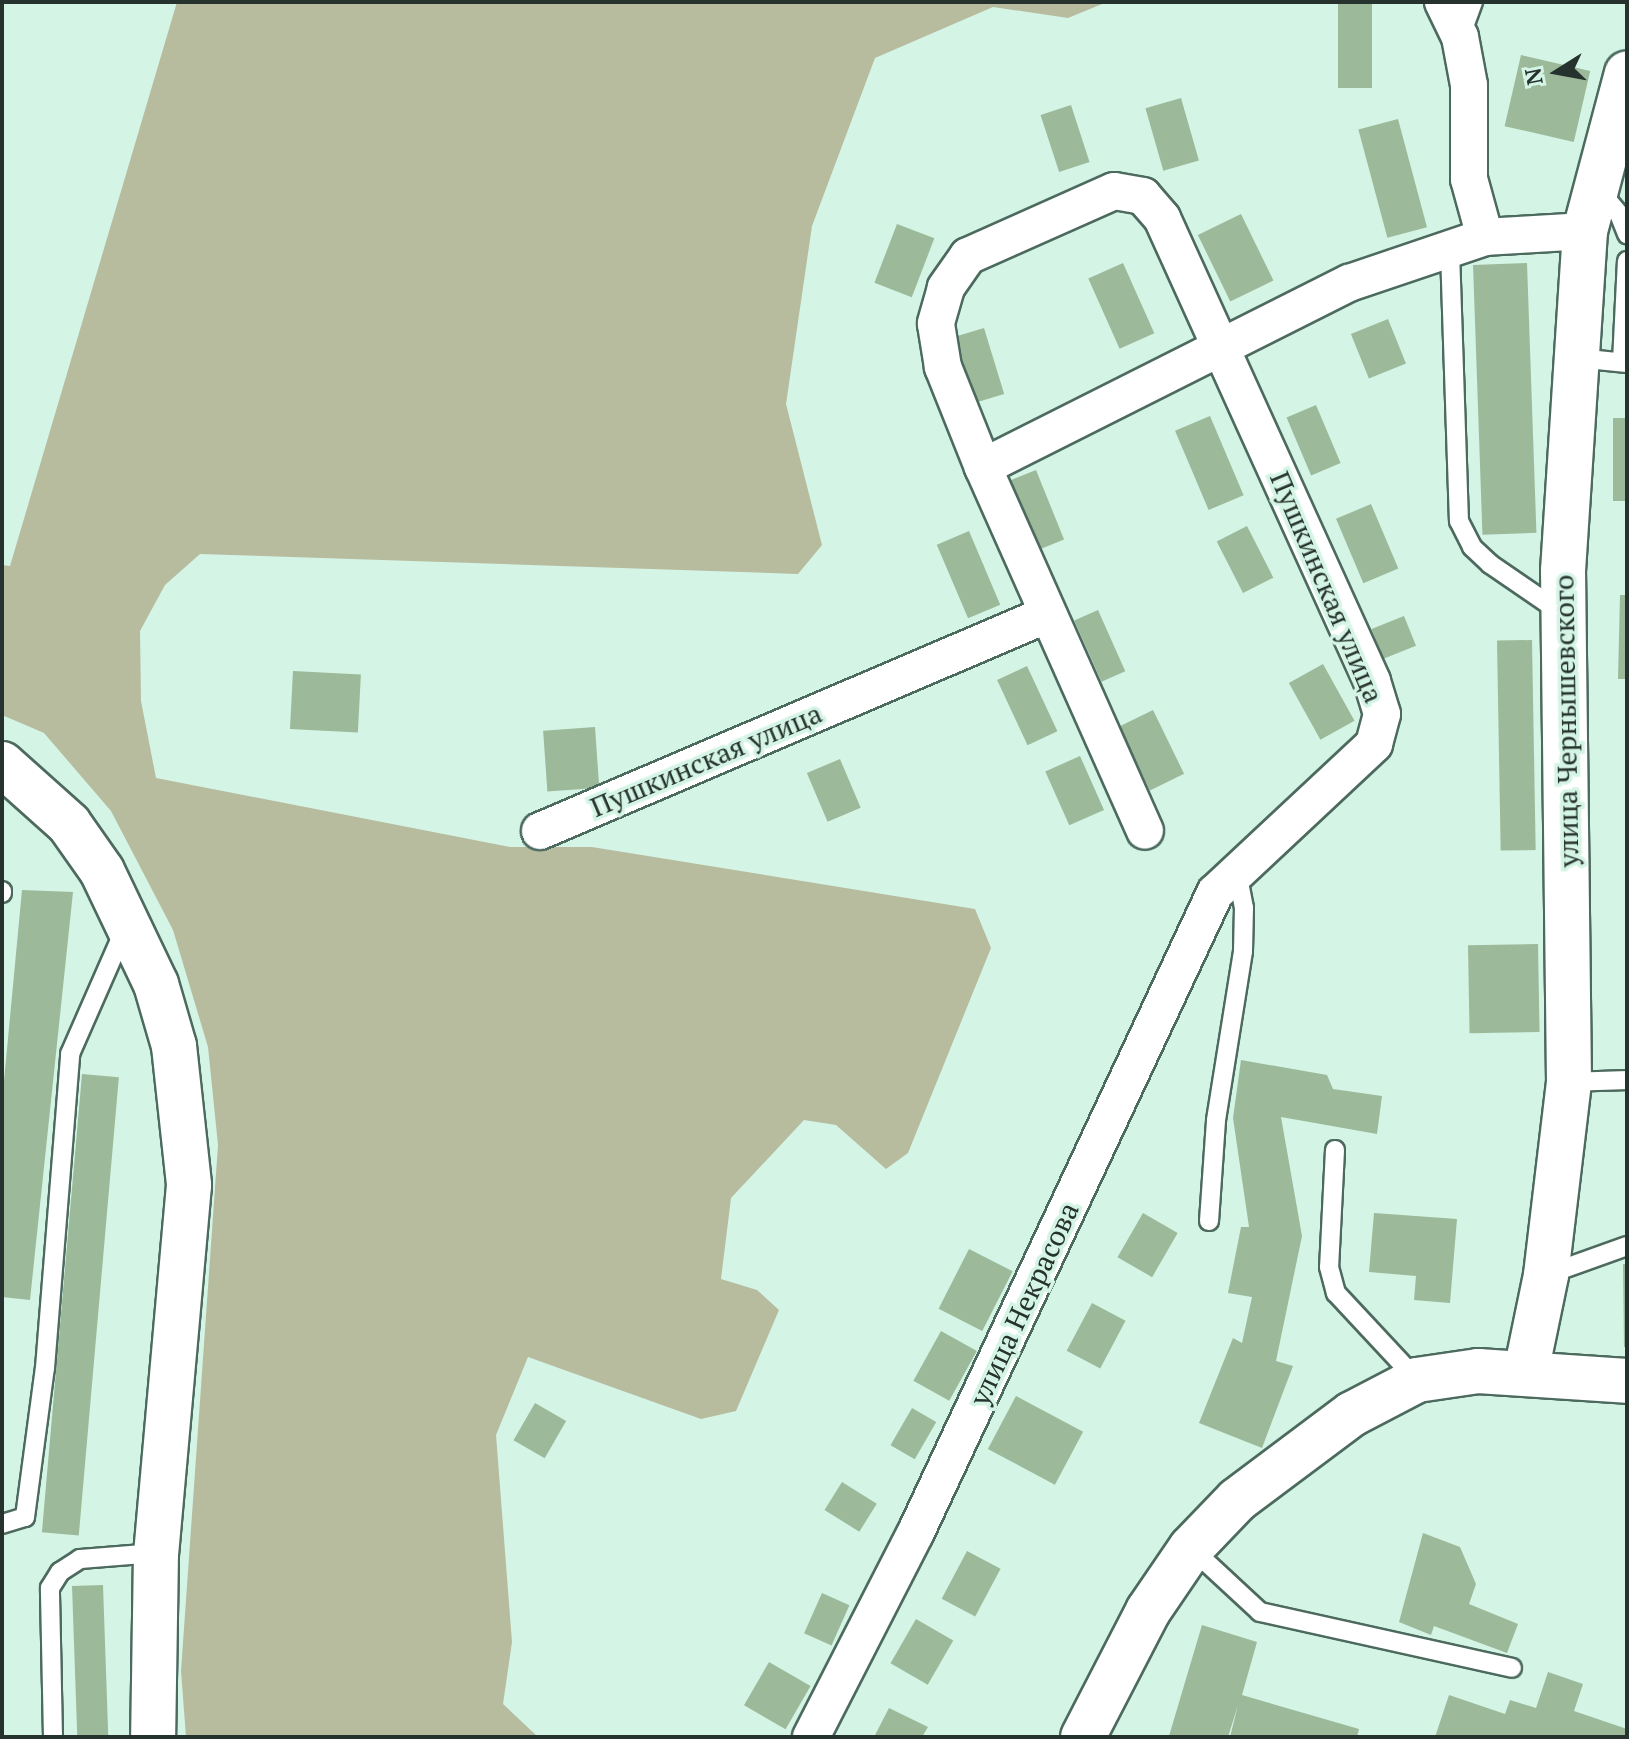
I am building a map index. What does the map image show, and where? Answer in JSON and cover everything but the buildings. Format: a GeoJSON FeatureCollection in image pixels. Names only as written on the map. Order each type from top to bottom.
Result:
{"type":"FeatureCollection","features":[{"type":"Feature","properties":{"kind":"main road","name":"улица Чернышевского"},"geometry":{"type":"LineString","coordinates":[[1526,1372],[1546,1275],[1569,1082],[1563,614],[1577,358],[1606,232],[1599,190],[1627,73]]}},
{"type":"Feature","properties":{"kind":"main road"},"geometry":{"type":"LineString","coordinates":[[2,764],[69,824],[129,919],[174,1046],[189,1185],[156,1553],[153,1737]]}},
{"type":"Feature","properties":{"kind":"main road"},"geometry":{"type":"LineString","coordinates":[[1085,1737],[1148,1611],[1191,1548],[1249,1490],[1352,1414],[1417,1380],[1478,1371],[1627,1381]]}},
{"type":"Feature","properties":{"kind":"street"},"geometry":{"type":"LineString","coordinates":[[1443,2],[1460,37],[1469,85],[1469,179],[1485,237]]}},
{"type":"Feature","properties":{"kind":"street","name":"Пушкинская улица"},"geometry":{"type":"LineString","coordinates":[[1145,831],[983,467],[943,367],[936,324],[946,288],[968,256],[1003,237],[1114,191],[1143,196],[1162,218],[1372,681],[1382,714],[1374,744],[1237,871]]}},
{"type":"Feature","properties":{"kind":"street"},"geometry":{"type":"LineString","coordinates":[[983,467],[1349,283],[1485,237],[1606,232]]}},
{"type":"Feature","properties":{"kind":"street","name":"Пушкинская улица"},"geometry":{"type":"LineString","coordinates":[[540,831],[1048,614]]}},
{"type":"Feature","properties":{"kind":"street","name":"улица Некрасова"},"geometry":{"type":"LineString","coordinates":[[811,1737],[915,1534],[1215,893],[1237,871]]}},
{"type":"Feature","properties":{"kind":"lane"},"geometry":{"type":"LineString","coordinates":[[1460,37],[1473,2]]}},
{"type":"Feature","properties":{"kind":"lane"},"geometry":{"type":"LineString","coordinates":[[1450,251],[1459,521],[1472,547],[1490,564],[1563,614]]}},
{"type":"Feature","properties":{"kind":"lane"},"geometry":{"type":"LineString","coordinates":[[1577,358],[1624,362],[1627,261]]}},
{"type":"Feature","properties":{"kind":"lane"},"geometry":{"type":"LineString","coordinates":[[1209,1221],[1216,1120],[1243,951],[1244,908],[1237,871]]}},
{"type":"Feature","properties":{"kind":"lane"},"geometry":{"type":"LineString","coordinates":[[2,1524],[25,1517],[45,1368],[70,1054],[129,919]]}},
{"type":"Feature","properties":{"kind":"lane"},"geometry":{"type":"LineString","coordinates":[[1569,1082],[1627,1080]]}},
{"type":"Feature","properties":{"kind":"lane"},"geometry":{"type":"LineString","coordinates":[[1335,1150],[1329,1267],[1336,1293],[1417,1380]]}},
{"type":"Feature","properties":{"kind":"lane"},"geometry":{"type":"LineString","coordinates":[[1546,1275],[1627,1246]]}},
{"type":"Feature","properties":{"kind":"lane"},"geometry":{"type":"LineString","coordinates":[[1191,1548],[1260,1612],[1512,1668]]}},
{"type":"Feature","properties":{"kind":"lane"},"geometry":{"type":"LineString","coordinates":[[53,1737],[50,1588],[60,1572],[80,1559],[156,1553]]}},
{"type":"Feature","properties":{"kind":"green space"},"geometry":{"type":"Polygon","coordinates":[[[177,2],[1107,2],[1068,18],[993,7],[875,58],[812,226],[786,404],[822,545],[798,574],[200,554],[165,585],[140,631],[141,701],[156,778],[510,847],[592,847],[975,909],[991,948],[908,1153],[886,1169],[836,1125],[804,1120],[731,1198],[721,1279],[757,1290],[779,1310],[736,1411],[701,1419],[528,1357],[496,1435],[512,1642],[503,1704],[538,1737],[186,1737],[181,1671],[218,1145],[208,1047],[173,930],[111,811],[44,733],[2,715],[2,565],[10,566],[177,2]]]}}]}
